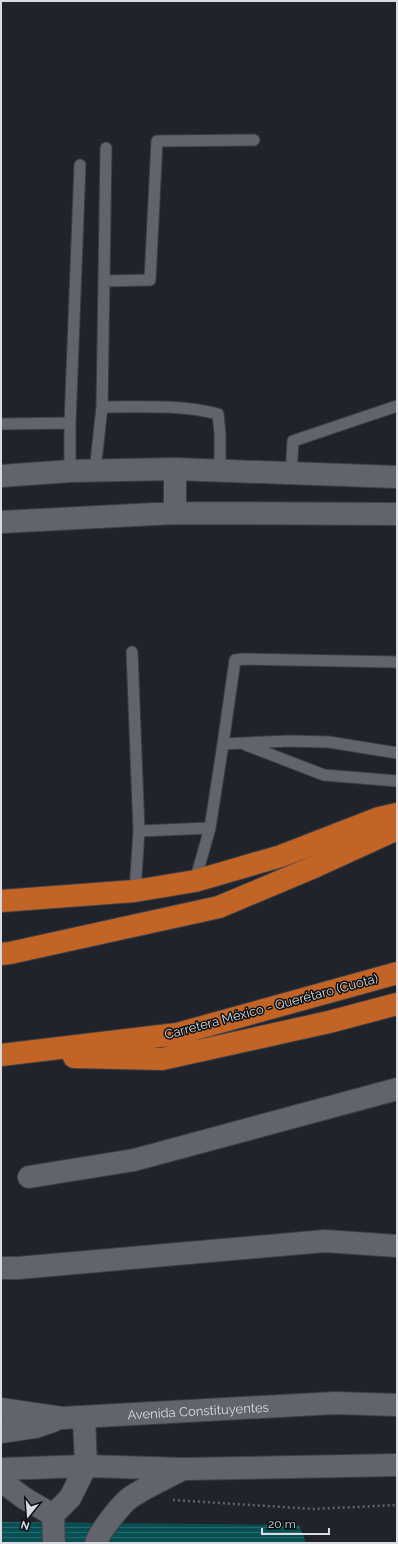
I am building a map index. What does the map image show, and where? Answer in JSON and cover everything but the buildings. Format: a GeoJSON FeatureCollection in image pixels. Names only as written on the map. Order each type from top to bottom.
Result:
{"type":"FeatureCollection","features":[{"type":"Feature","properties":{"kind":"highway"},"geometry":{"type":"LineString","coordinates":[[1,901],[135,891],[195,881],[281,856],[379,818],[397,814]]}},
{"type":"Feature","properties":{"kind":"highway"},"geometry":{"type":"LineString","coordinates":[[1,954],[219,907],[314,867],[397,829]]}},
{"type":"Feature","properties":{"kind":"highway","name":"Carretera México - Querétaro (Cuota)"},"geometry":{"type":"LineString","coordinates":[[1,1055],[177,1034],[397,973]]}},
{"type":"Feature","properties":{"kind":"highway"},"geometry":{"type":"LineString","coordinates":[[1,1055],[162,1059],[329,1022],[397,1004]]}},
{"type":"Feature","properties":{"kind":"street"},"geometry":{"type":"LineString","coordinates":[[1,476],[70,471],[175,469],[397,477]]}},
{"type":"Feature","properties":{"kind":"street"},"geometry":{"type":"LineString","coordinates":[[175,469],[175,513]]}},
{"type":"Feature","properties":{"kind":"street"},"geometry":{"type":"LineString","coordinates":[[1,522],[175,513],[397,514]]}},
{"type":"Feature","properties":{"kind":"street"},"geometry":{"type":"LineString","coordinates":[[29,1177],[134,1160],[397,1088]]}},
{"type":"Feature","properties":{"kind":"street"},"geometry":{"type":"LineString","coordinates":[[1,1268],[18,1268],[324,1241],[397,1246]]}},
{"type":"Feature","properties":{"kind":"street","name":"Avenida Constituyentes"},"geometry":{"type":"LineString","coordinates":[[1,1409],[62,1418],[84,1418],[335,1404],[397,1405]]}},
{"type":"Feature","properties":{"kind":"street"},"geometry":{"type":"LineString","coordinates":[[1,1432],[35,1427],[62,1418]]}},
{"type":"Feature","properties":{"kind":"street"},"geometry":{"type":"LineString","coordinates":[[54,1543],[53,1518],[70,1498],[86,1466],[84,1418]]}},
{"type":"Feature","properties":{"kind":"street"},"geometry":{"type":"LineString","coordinates":[[1,1469],[86,1466],[183,1469],[397,1465]]}},
{"type":"Feature","properties":{"kind":"street"},"geometry":{"type":"LineString","coordinates":[[96,1543],[97,1538],[130,1497],[183,1469]]}},
{"type":"Feature","properties":{"kind":"street"},"geometry":{"type":"LineString","coordinates":[[1,1481],[53,1518]]}},
{"type":"Feature","properties":{"kind":"lane"},"geometry":{"type":"LineString","coordinates":[[104,281],[150,280],[157,141],[254,140]]}},
{"type":"Feature","properties":{"kind":"lane"},"geometry":{"type":"LineString","coordinates":[[95,471],[102,407],[106,148]]}},
{"type":"Feature","properties":{"kind":"lane"},"geometry":{"type":"LineString","coordinates":[[70,471],[70,424],[80,165]]}},
{"type":"Feature","properties":{"kind":"lane"},"geometry":{"type":"LineString","coordinates":[[291,474],[293,441],[397,406]]}},
{"type":"Feature","properties":{"kind":"lane"},"geometry":{"type":"LineString","coordinates":[[102,407],[198,409],[218,414],[220,434],[220,471]]}},
{"type":"Feature","properties":{"kind":"lane"},"geometry":{"type":"LineString","coordinates":[[1,424],[70,424]]}},
{"type":"Feature","properties":{"kind":"lane"},"geometry":{"type":"LineString","coordinates":[[132,652],[139,831],[135,891]]}},
{"type":"Feature","properties":{"kind":"lane"},"geometry":{"type":"LineString","coordinates":[[195,881],[210,828],[235,660],[397,662]]}},
{"type":"Feature","properties":{"kind":"lane"},"geometry":{"type":"LineString","coordinates":[[223,744],[289,741],[329,742],[397,753]]}},
{"type":"Feature","properties":{"kind":"lane"},"geometry":{"type":"LineString","coordinates":[[242,743],[324,775],[397,781]]}},
{"type":"Feature","properties":{"kind":"lane"},"geometry":{"type":"LineString","coordinates":[[139,831],[210,828]]}},
{"type":"Feature","properties":{"kind":"path"},"geometry":{"type":"LineString","coordinates":[[172,1499],[314,1509],[397,1505]]}},
{"type":"Feature","properties":{"kind":"water"},"geometry":{"type":"Polygon","coordinates":[[[1,1522],[299,1525],[306,1543],[1,1543],[1,1522]]]}}]}
